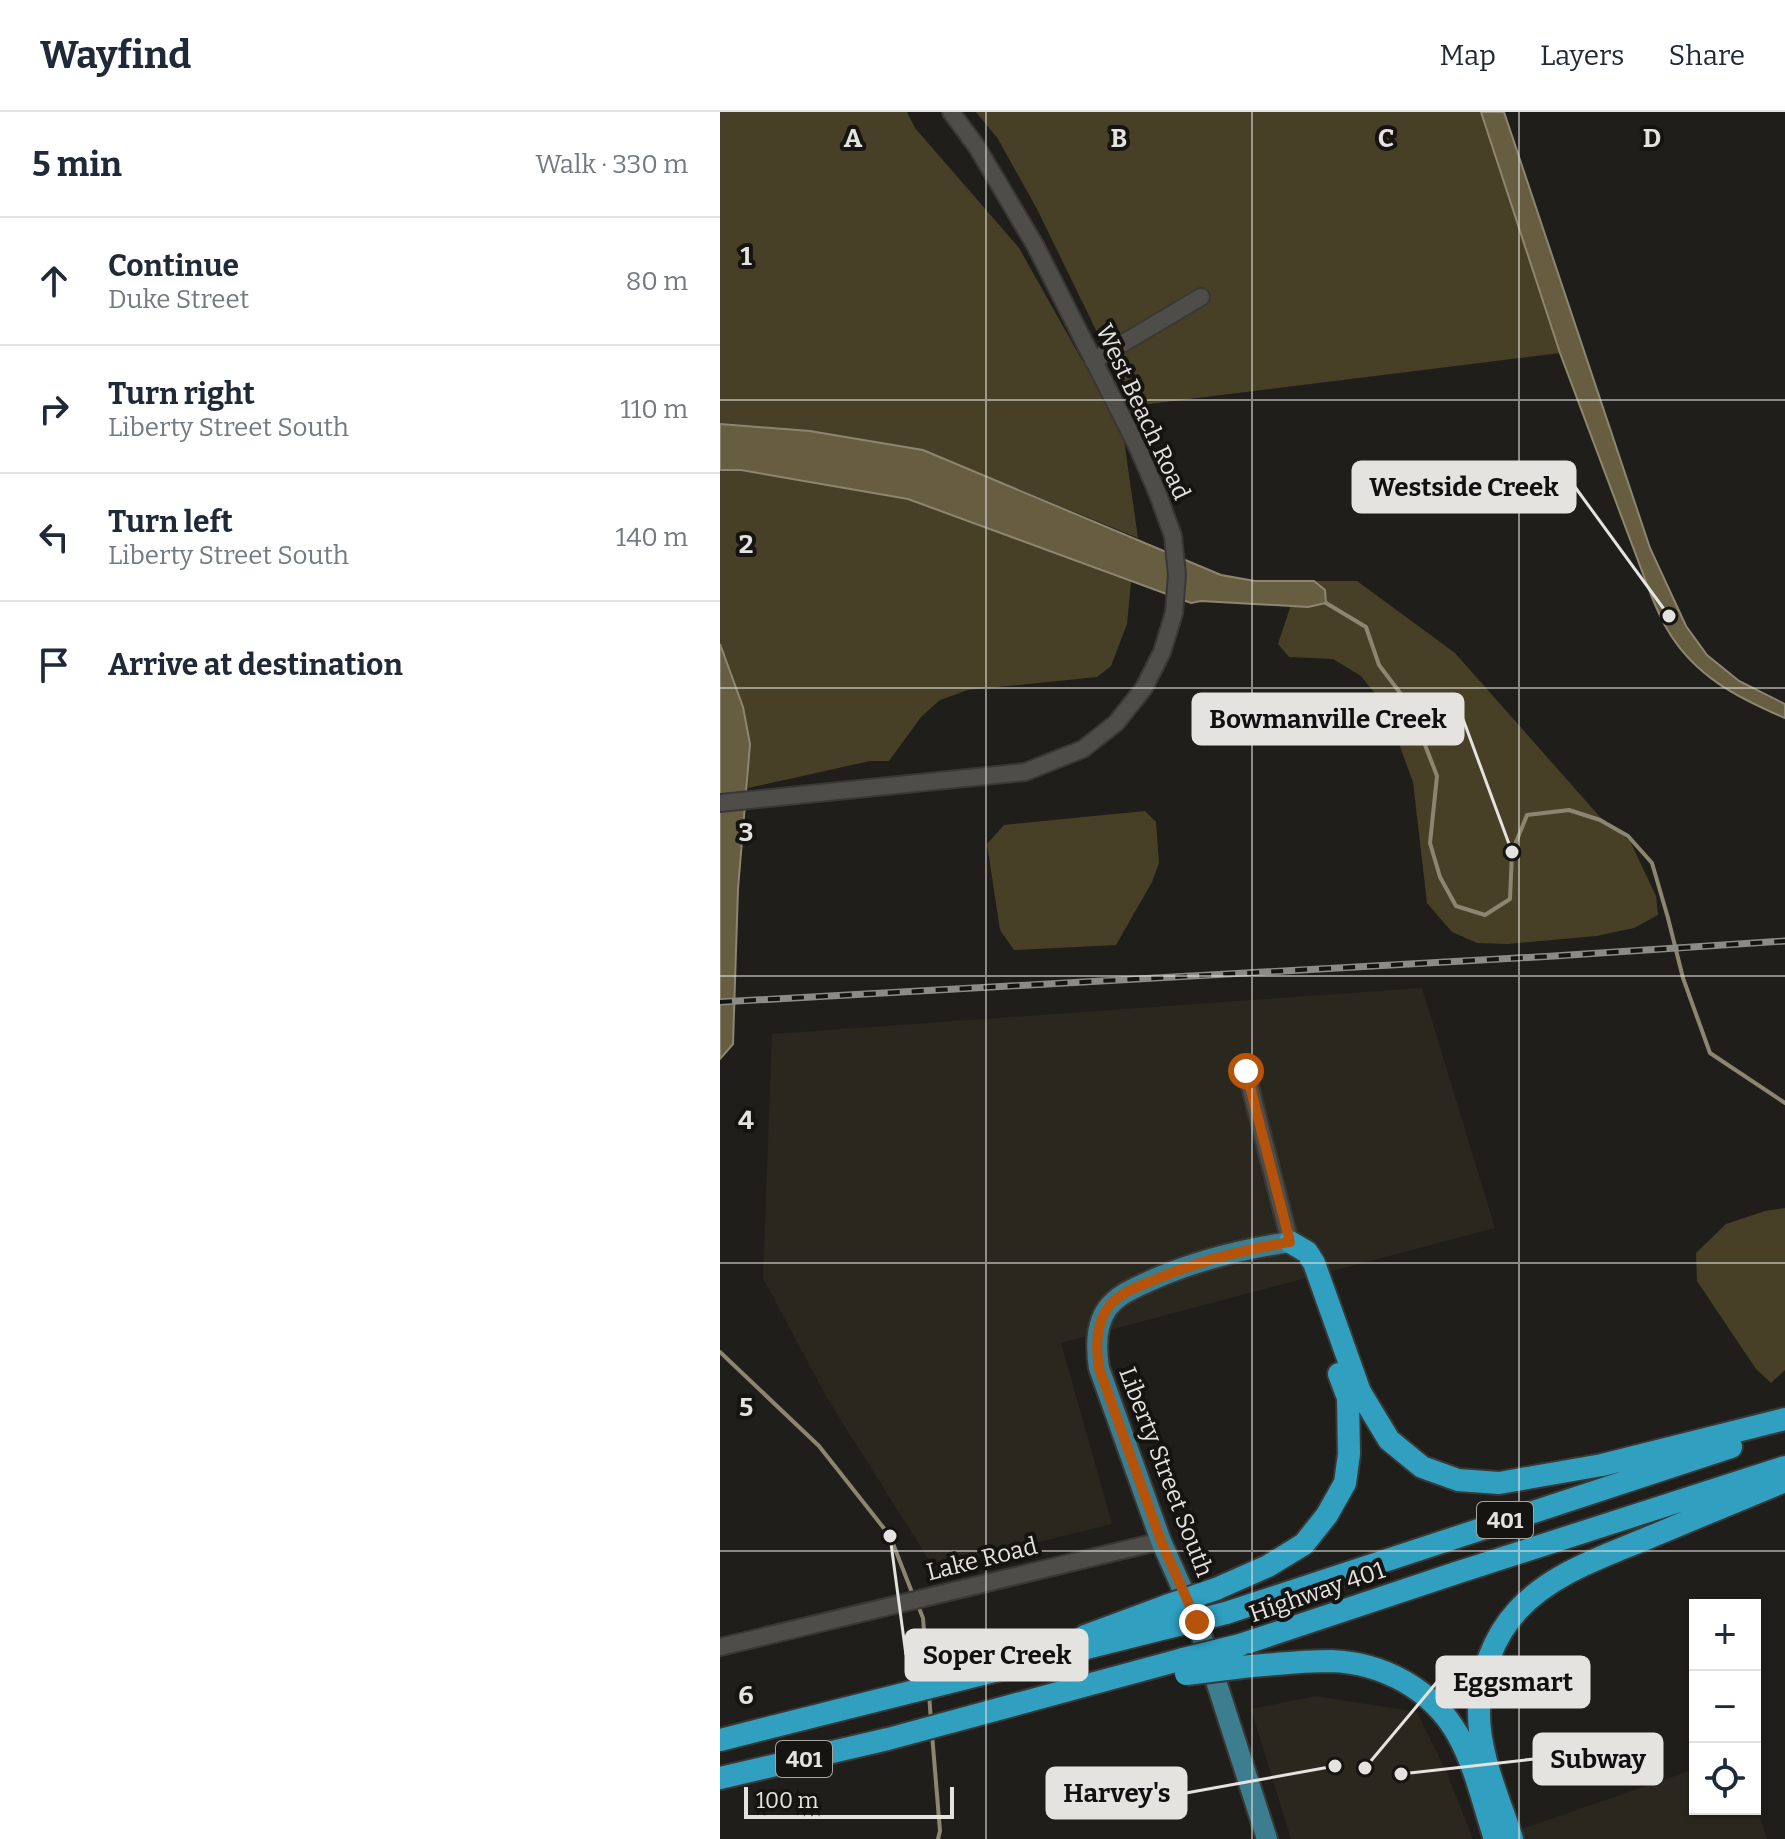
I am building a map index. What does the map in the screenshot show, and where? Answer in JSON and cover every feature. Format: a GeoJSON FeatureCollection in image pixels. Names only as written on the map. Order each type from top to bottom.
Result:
{"type":"FeatureCollection","features":[{"type":"Feature","properties":{"kind":"highway"},"geometry":{"type":"LineString","coordinates":[[1290,1242],[1307,1252],[1314,1263],[1360,1392],[1389,1440],[1422,1467],[1446,1476],[1499,1483],[1602,1465],[1785,1419]]}},
{"type":"Feature","properties":{"kind":"highway"},"geometry":{"type":"LineString","coordinates":[[1168,1616],[1216,1589],[1268,1566],[1304,1544],[1327,1515],[1345,1483],[1349,1454],[1348,1398],[1290,1242]]}},
{"type":"Feature","properties":{"kind":"highway","name":"Highway 401"},"geometry":{"type":"LineString","coordinates":[[1168,1616],[1226,1613],[1785,1429]]}},
{"type":"Feature","properties":{"kind":"highway","name":"Highway 401"},"geometry":{"type":"LineString","coordinates":[[1184,1667],[1240,1645],[1456,1573],[1785,1467]]}},
{"type":"Feature","properties":{"kind":"highway"},"geometry":{"type":"LineString","coordinates":[[1512,1839],[1485,1755],[1479,1711],[1486,1667],[1505,1627],[1519,1609],[1539,1593],[1588,1563],[1785,1481]]}},
{"type":"Feature","properties":{"kind":"highway","name":"401"},"geometry":{"type":"LineString","coordinates":[[720,1740],[976,1676],[1168,1616]]}},
{"type":"Feature","properties":{"kind":"highway"},"geometry":{"type":"LineString","coordinates":[[1184,1667],[1331,1661],[1378,1670],[1398,1678],[1417,1689],[1440,1711],[1459,1737],[1495,1839]]}},
{"type":"Feature","properties":{"kind":"highway","name":"401"},"geometry":{"type":"LineString","coordinates":[[720,1778],[952,1722],[1000,1719],[1184,1667]]}},
{"type":"Feature","properties":{"kind":"main road","name":"Liberty Street South"},"geometry":{"type":"LineString","coordinates":[[1267,1839],[1197,1622],[1161,1541],[1099,1368],[1096,1348],[1105,1311],[1129,1290],[1186,1266],[1244,1249],[1290,1242]]}},
{"type":"Feature","properties":{"kind":"street","name":"West Beach Road"},"geometry":{"type":"LineString","coordinates":[[720,803],[1025,772],[1083,749],[1116,723],[1144,688],[1162,652],[1174,613],[1177,575],[1173,536],[1157,492],[1138,448],[1035,245],[977,147],[951,112]]}},
{"type":"Feature","properties":{"kind":"street"},"geometry":{"type":"LineString","coordinates":[[1093,361],[1201,297]]}},
{"type":"Feature","properties":{"kind":"street"},"geometry":{"type":"LineString","coordinates":[[1246,1071],[1290,1242]]}},
{"type":"Feature","properties":{"kind":"street","name":"Lake Road"},"geometry":{"type":"LineString","coordinates":[[720,1647],[1161,1541]]}},
{"type":"Feature","properties":{"kind":"shaded area"},"geometry":{"type":"Polygon","coordinates":[[[720,112],[907,112],[915,128],[1019,248],[1123,433],[1138,538],[923,450],[810,431],[720,424],[720,112]]]}},
{"type":"Feature","properties":{"kind":"shaded area"},"geometry":{"type":"Polygon","coordinates":[[[976,112],[1481,112],[1560,353],[1133,406],[1037,209],[998,139],[976,112]]]}},
{"type":"Feature","properties":{"kind":"shaded area"},"geometry":{"type":"Polygon","coordinates":[[[1481,112],[1504,112],[1650,548],[1686,626],[1707,655],[1739,681],[1785,704],[1785,718],[1734,693],[1704,673],[1678,645],[1663,621],[1560,353],[1481,112]]]}},
{"type":"Feature","properties":{"kind":"shaded area"},"geometry":{"type":"Polygon","coordinates":[[[720,424],[810,431],[923,450],[1221,575],[1255,581],[1314,581],[1325,590],[1326,603],[1308,607],[1191,603],[908,499],[741,470],[720,470],[720,424]]]}},
{"type":"Feature","properties":{"kind":"shaded area"},"geometry":{"type":"Polygon","coordinates":[[[720,470],[741,470],[908,499],[1131,582],[1127,624],[1111,666],[1097,677],[968,690],[940,700],[921,717],[889,761],[870,761],[748,788],[750,744],[743,707],[720,644],[720,470]]]}},
{"type":"Feature","properties":{"kind":"shaded area"},"geometry":{"type":"Polygon","coordinates":[[[1314,581],[1357,581],[1455,653],[1600,817],[1630,841],[1656,896],[1658,915],[1634,928],[1596,936],[1508,944],[1477,943],[1452,932],[1427,903],[1413,782],[1385,706],[1361,676],[1333,659],[1289,657],[1278,644],[1291,605],[1308,607],[1325,590],[1314,581]]]}},
{"type":"Feature","properties":{"kind":"shaded area"},"geometry":{"type":"Polygon","coordinates":[[[720,644],[743,707],[750,744],[738,889],[733,1044],[720,1059],[720,644]]]}},
{"type":"Feature","properties":{"kind":"shaded area"},"geometry":{"type":"Polygon","coordinates":[[[1145,811],[1156,822],[1159,863],[1152,882],[1116,945],[1014,950],[1000,930],[987,844],[1004,825],[1145,811]]]}},
{"type":"Feature","properties":{"kind":"shaded area"},"geometry":{"type":"Polygon","coordinates":[[[1422,988],[1495,1228],[1061,1343],[1112,1524],[934,1568],[827,1398],[763,1278],[772,1034],[1422,988]]]}},
{"type":"Feature","properties":{"kind":"shaded area"},"geometry":{"type":"Polygon","coordinates":[[[1785,1208],[1785,1370],[1771,1383],[1756,1369],[1697,1281],[1696,1253],[1726,1224],[1785,1208]]]}},
{"type":"Feature","properties":{"kind":"shaded area"},"geometry":{"type":"Polygon","coordinates":[[[1315,1696],[1417,1712],[1447,1773],[1473,1839],[1291,1839],[1251,1709],[1315,1696]]]}},
{"type":"Feature","properties":{"kind":"shaded area"},"geometry":{"type":"Polygon","coordinates":[[[1689,1771],[1689,1815],[1759,1815],[1767,1839],[1525,1839],[1522,1829],[1689,1771]]]}},
{"type":"Feature","properties":{"kind":"waterway"},"geometry":{"type":"LineString","coordinates":[[1326,603],[1366,627],[1379,665],[1410,706],[1437,776],[1430,843],[1440,877],[1456,906],[1485,915],[1510,899],[1512,852],[1527,815],[1569,810],[1600,820],[1628,836],[1652,863],[1683,978],[1710,1053],[1785,1103]]}},
{"type":"Feature","properties":{"kind":"waterway"},"geometry":{"type":"LineString","coordinates":[[720,1352],[819,1446],[890,1536],[913,1595]]}},
{"type":"Feature","properties":{"kind":"waterway"},"geometry":{"type":"LineString","coordinates":[[917,1603],[923,1618],[928,1681]]}},
{"type":"Feature","properties":{"kind":"waterway"},"geometry":{"type":"LineString","coordinates":[[929,1694],[931,1721]]}},
{"type":"Feature","properties":{"kind":"waterway"},"geometry":{"type":"LineString","coordinates":[[932,1734],[940,1831],[938,1839]]}},
{"type":"Feature","properties":{"kind":"railway"},"geometry":{"type":"LineString","coordinates":[[720,1002],[1785,941]]}},
{"type":"Feature","properties":{"kind":"place","name":"Westside Creek"},"geometry":{"type":"Point","coordinates":[1669,616]}},
{"type":"Feature","properties":{"kind":"place","name":"Bowmanville Creek"},"geometry":{"type":"Point","coordinates":[1512,852]}},
{"type":"Feature","properties":{"kind":"place","name":"Soper Creek"},"geometry":{"type":"Point","coordinates":[890,1536]}},
{"type":"Feature","properties":{"kind":"place","name":"Harvey's"},"geometry":{"type":"Point","coordinates":[1335,1766]}},
{"type":"Feature","properties":{"kind":"place","name":"Eggsmart"},"geometry":{"type":"Point","coordinates":[1365,1768]}},
{"type":"Feature","properties":{"kind":"place","name":"Subway"},"geometry":{"type":"Point","coordinates":[1401,1774]}},
{"type":"Feature","properties":{"kind":"route"},"geometry":{"type":"LineString","coordinates":[[1197,1622],[1161,1541],[1099,1368],[1096,1348],[1105,1311],[1129,1290],[1186,1266],[1244,1249],[1290,1242],[1246,1071]]}}]}
